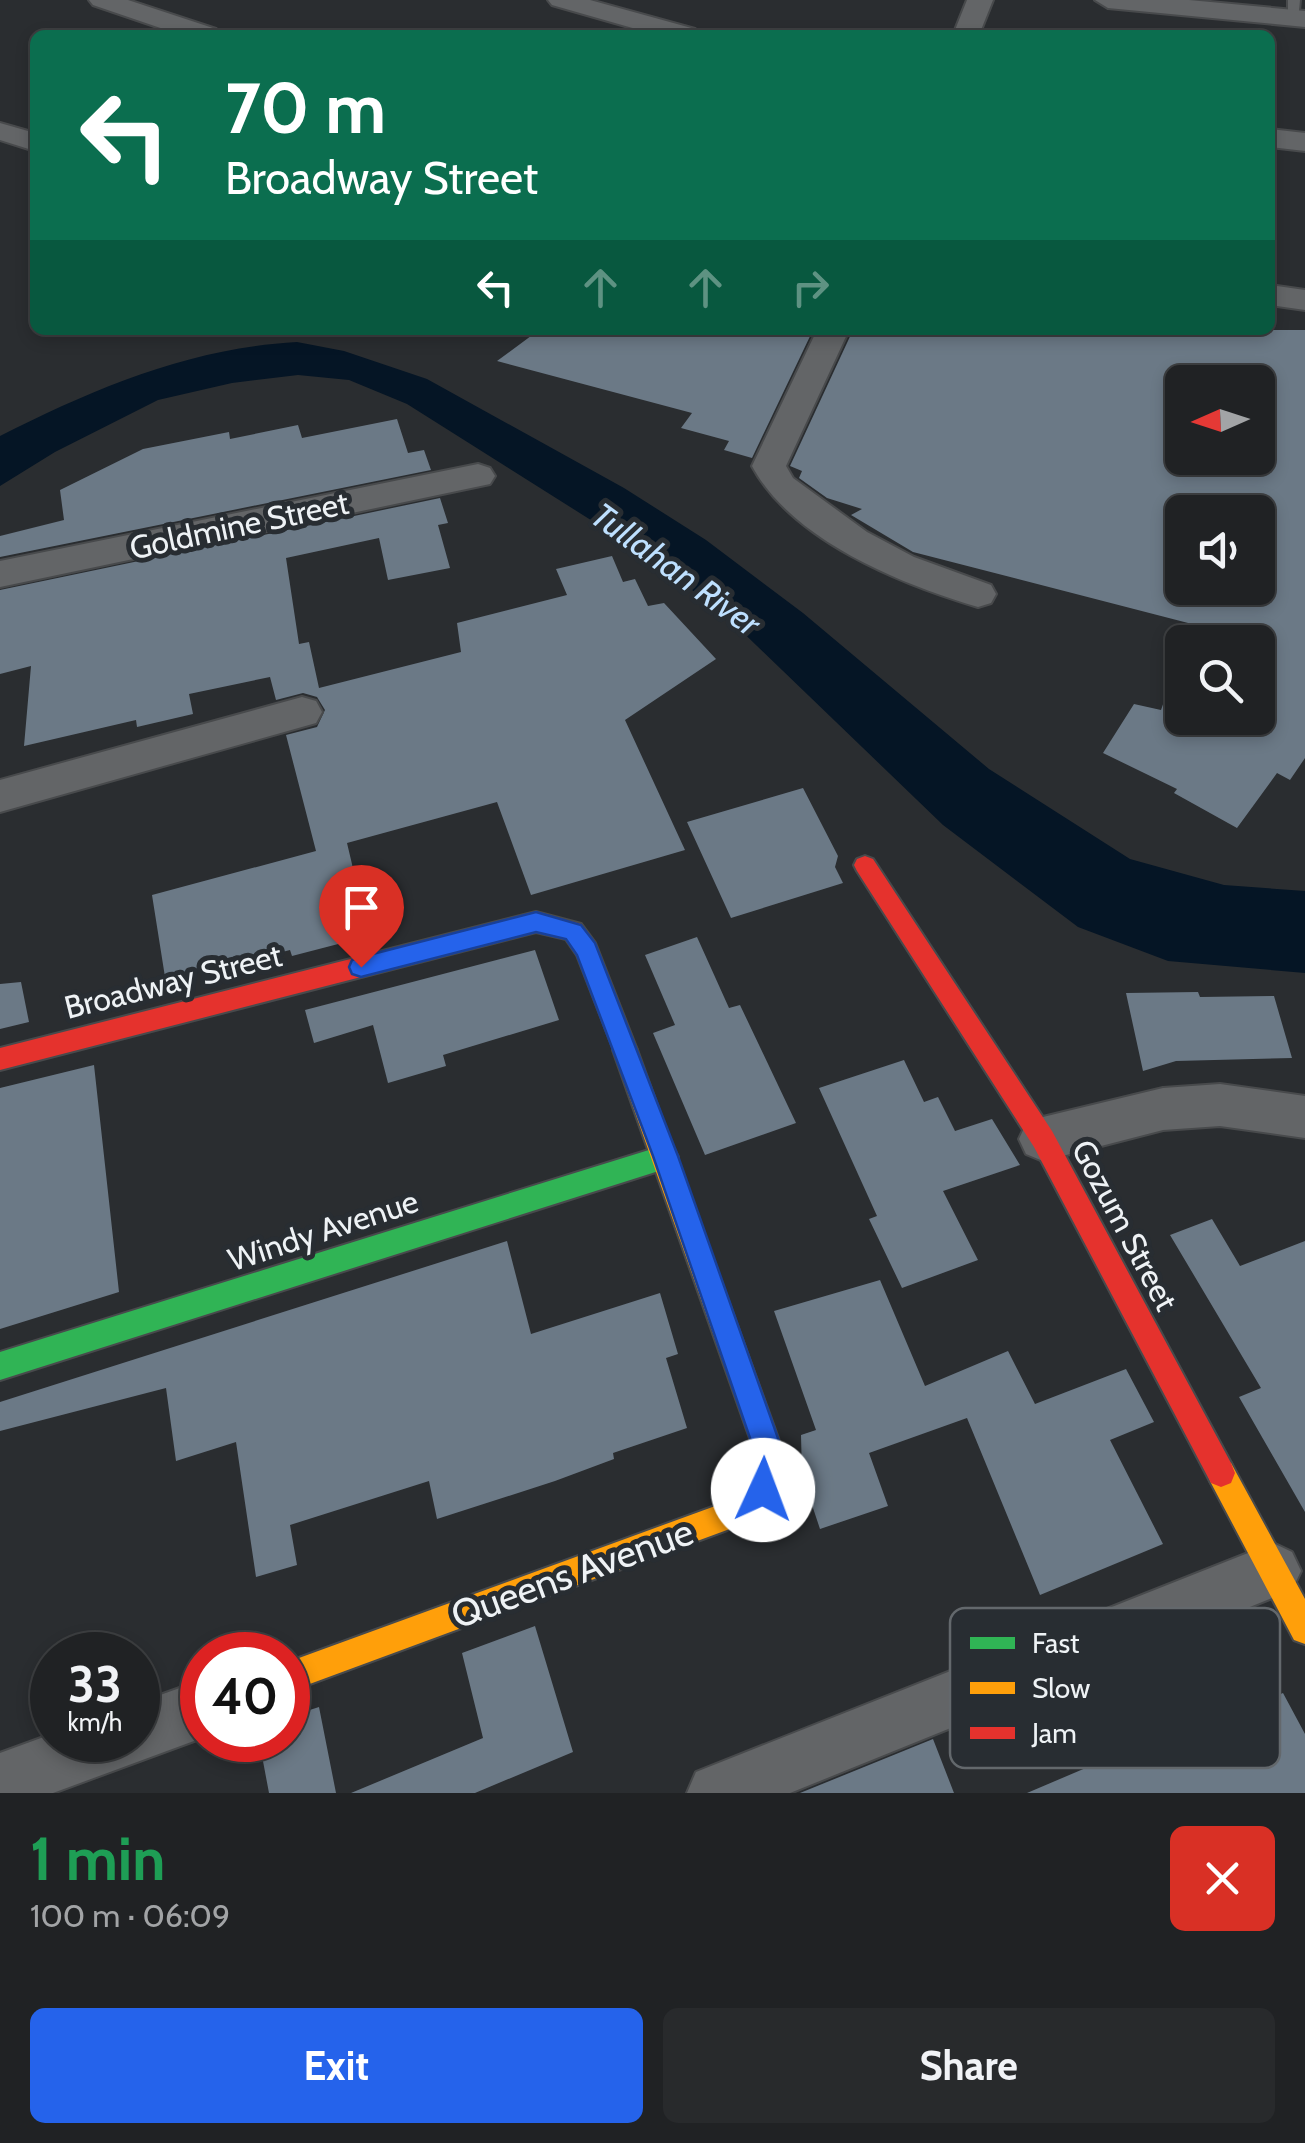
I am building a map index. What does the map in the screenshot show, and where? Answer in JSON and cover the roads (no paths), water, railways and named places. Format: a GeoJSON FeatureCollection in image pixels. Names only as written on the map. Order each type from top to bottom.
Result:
{"type":"FeatureCollection","features":[{"type":"Feature","properties":{"kind":"street"},"geometry":{"type":"LineString","coordinates":[[102,0],[192,30]]}},
{"type":"Feature","properties":{"kind":"street"},"geometry":{"type":"LineString","coordinates":[[561,0],[668,30]]}},
{"type":"Feature","properties":{"kind":"street"},"geometry":{"type":"LineString","coordinates":[[968,30],[980,0]]}},
{"type":"Feature","properties":{"kind":"street"},"geometry":{"type":"LineString","coordinates":[[1108,0],[1298,13]]}},
{"type":"Feature","properties":{"kind":"street"},"geometry":{"type":"LineString","coordinates":[[0,131],[30,140]]}},
{"type":"Feature","properties":{"kind":"street"},"geometry":{"type":"LineString","coordinates":[[1275,139],[1305,142]]}},
{"type":"Feature","properties":{"kind":"street"},"geometry":{"type":"LineString","coordinates":[[1275,296],[1305,300]]}},
{"type":"Feature","properties":{"kind":"street"},"geometry":{"type":"LineString","coordinates":[[832,335],[770,466],[771,475],[780,486],[854,540],[901,566],[978,594]]}},
{"type":"Feature","properties":{"kind":"street","name":"Goldmine Street"},"geometry":{"type":"LineString","coordinates":[[0,574],[478,476]]}},
{"type":"Feature","properties":{"kind":"street"},"geometry":{"type":"LineString","coordinates":[[0,796],[302,712]]}},
{"type":"Feature","properties":{"kind":"street","name":"Gozum Street"},"geometry":{"type":"LineString","coordinates":[[865,865],[1042,1139],[1305,1629]]}},
{"type":"Feature","properties":{"kind":"street","name":"Broadway Street"},"geometry":{"type":"LineString","coordinates":[[0,1059],[536,922]]}},
{"type":"Feature","properties":{"kind":"street","name":"Queens Avenue"},"geometry":{"type":"LineString","coordinates":[[310,1669],[727,1516],[763,1490],[765,1441],[665,1156],[586,950],[573,932],[536,922]]}},
{"type":"Feature","properties":{"kind":"street"},"geometry":{"type":"LineString","coordinates":[[1042,1139],[1163,1109],[1220,1105],[1305,1117]]}},
{"type":"Feature","properties":{"kind":"street","name":"Windy Avenue"},"geometry":{"type":"LineString","coordinates":[[0,1366],[665,1156]]}},
{"type":"Feature","properties":{"kind":"street"},"geometry":{"type":"LineString","coordinates":[[1181,1608],[1274,1571]]}},
{"type":"Feature","properties":{"kind":"street"},"geometry":{"type":"LineString","coordinates":[[717,1793],[950,1700]]}},
{"type":"Feature","properties":{"kind":"street"},"geometry":{"type":"LineString","coordinates":[[0,1783],[57,1762]]}},
{"type":"Feature","properties":{"kind":"water","name":"Tullahan River"},"geometry":{"type":"Polygon","coordinates":[[[297,342],[344,351],[427,379],[624,488],[706,540],[803,613],[989,769],[1130,859],[1224,885],[1305,891],[1305,973],[1168,961],[1078,927],[943,825],[728,618],[651,558],[407,404],[349,380],[298,375],[232,383],[158,400],[55,452],[0,486],[0,436],[36,418],[144,373],[181,362],[219,352],[297,342]]]}}]}
